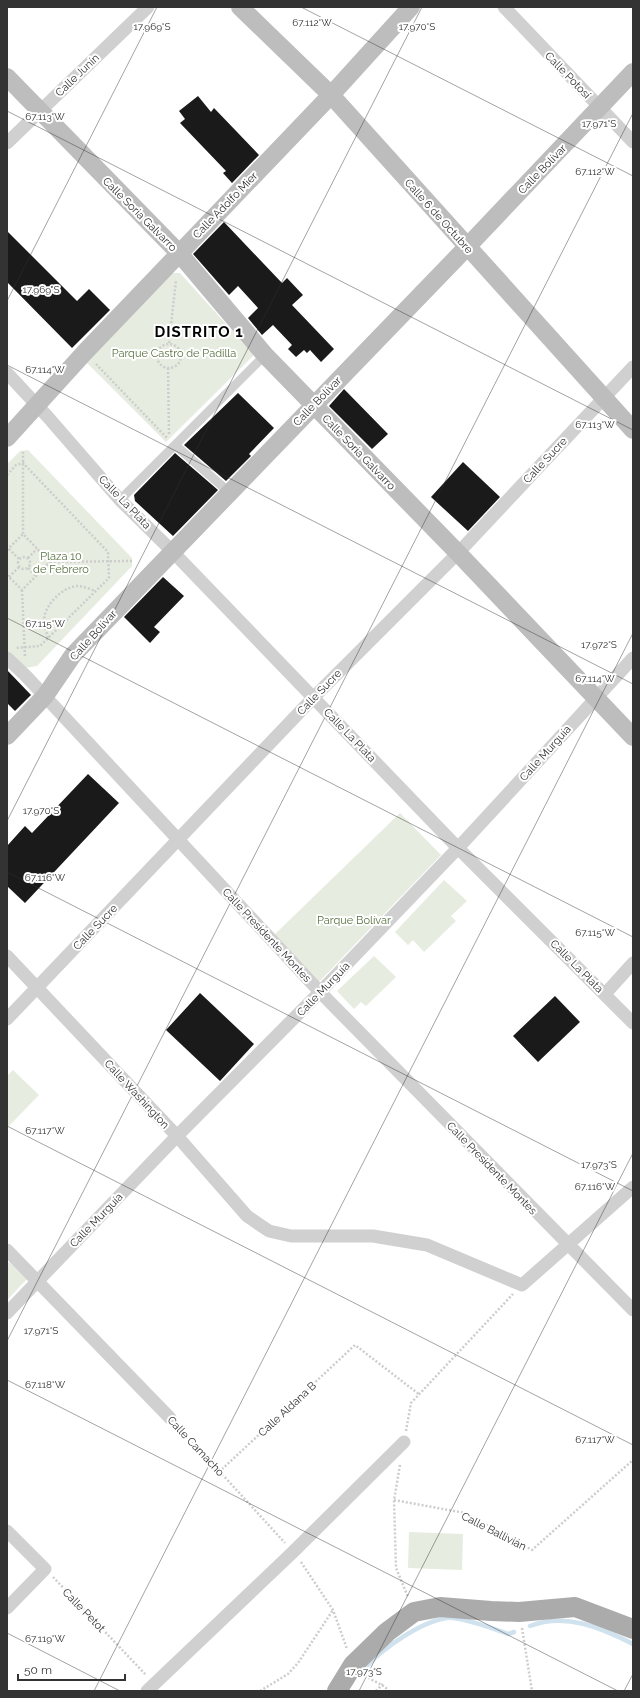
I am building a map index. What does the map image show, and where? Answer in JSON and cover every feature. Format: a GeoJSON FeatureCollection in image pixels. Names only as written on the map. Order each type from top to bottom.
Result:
{"type":"FeatureCollection","features":[{"type":"Feature","properties":{"kind":"main road","name":"Calle 6 de Octubre"},"geometry":{"type":"LineString","coordinates":[[240,7],[330,95],[633,430]]}},
{"type":"Feature","properties":{"kind":"main road","name":"Calle Adolfo Mier"},"geometry":{"type":"LineString","coordinates":[[7,438],[84,352],[330,95],[411,7]]}},
{"type":"Feature","properties":{"kind":"main road","name":"Calle Bolívar"},"geometry":{"type":"LineString","coordinates":[[7,736],[45,696],[73,655],[467,247],[633,72]]}},
{"type":"Feature","properties":{"kind":"main road","name":"Calle Soria Galvarro"},"geometry":{"type":"LineString","coordinates":[[7,77],[179,253],[265,355],[458,553],[633,737]]}},
{"type":"Feature","properties":{"kind":"main road"},"geometry":{"type":"LineString","coordinates":[[337,1691],[352,1665],[387,1632],[414,1612],[440,1606],[519,1612],[575,1607],[633,1629]]}},
{"type":"Feature","properties":{"kind":"street","name":"Calle Junín"},"geometry":{"type":"LineString","coordinates":[[7,143],[148,7]]}},
{"type":"Feature","properties":{"kind":"street","name":"Calle Potosí"},"geometry":{"type":"LineString","coordinates":[[504,7],[633,142]]}},
{"type":"Feature","properties":{"kind":"street"},"geometry":{"type":"LineString","coordinates":[[120,500],[265,355]]}},
{"type":"Feature","properties":{"kind":"street","name":"Calle Sucre"},"geometry":{"type":"LineString","coordinates":[[7,1020],[314,697],[458,553],[633,367]]}},
{"type":"Feature","properties":{"kind":"street","name":"Calle La Plata"},"geometry":{"type":"LineString","coordinates":[[7,373],[120,500],[172,551],[314,697],[458,848],[633,1023]]}},
{"type":"Feature","properties":{"kind":"street"},"geometry":{"type":"LineString","coordinates":[[175,445],[229,492]]}},
{"type":"Feature","properties":{"kind":"street","name":"Calle Presidente Montes"},"geometry":{"type":"LineString","coordinates":[[10,653],[45,696],[320,992],[633,1310]]}},
{"type":"Feature","properties":{"kind":"street","name":"Calle Murguía"},"geometry":{"type":"LineString","coordinates":[[7,1313],[458,848],[633,658]]}},
{"type":"Feature","properties":{"kind":"street","name":"Calle Washington"},"geometry":{"type":"LineString","coordinates":[[7,956],[177,1136],[247,1216],[269,1231],[291,1236],[373,1236],[427,1245],[522,1285]]}},
{"type":"Feature","properties":{"kind":"street"},"geometry":{"type":"LineString","coordinates":[[605,994],[633,963]]}},
{"type":"Feature","properties":{"kind":"street"},"geometry":{"type":"LineString","coordinates":[[522,1285],[633,1187]]}},
{"type":"Feature","properties":{"kind":"street","name":"Calle Camacho"},"geometry":{"type":"LineString","coordinates":[[7,1250],[38,1280],[170,1418]]}},
{"type":"Feature","properties":{"kind":"street"},"geometry":{"type":"LineString","coordinates":[[151,1687],[293,1552],[404,1442]]}},
{"type":"Feature","properties":{"kind":"street"},"geometry":{"type":"LineString","coordinates":[[7,1531],[45,1569],[7,1608]]}},
{"type":"Feature","properties":{"kind":"path"},"geometry":{"type":"LineString","coordinates":[[169,343],[179,253]]}},
{"type":"Feature","properties":{"kind":"path"},"geometry":{"type":"LineString","coordinates":[[169,343],[179,348],[181,356],[178,364],[172,368],[160,365],[156,357],[158,349],[169,343]]}},
{"type":"Feature","properties":{"kind":"path"},"geometry":{"type":"LineString","coordinates":[[84,352],[169,439],[168,368]]}},
{"type":"Feature","properties":{"kind":"path"},"geometry":{"type":"LineString","coordinates":[[23,450],[23,534],[50,562]]}},
{"type":"Feature","properties":{"kind":"path"},"geometry":{"type":"LineString","coordinates":[[7,474],[16,465],[23,463]]}},
{"type":"Feature","properties":{"kind":"path"},"geometry":{"type":"LineString","coordinates":[[10,653],[25,648],[40,646],[109,578],[108,552],[23,463]]}},
{"type":"Feature","properties":{"kind":"path"},"geometry":{"type":"LineString","coordinates":[[19,559],[8,549],[23,534]]}},
{"type":"Feature","properties":{"kind":"path"},"geometry":{"type":"LineString","coordinates":[[28,558],[37,549]]}},
{"type":"Feature","properties":{"kind":"path"},"geometry":{"type":"LineString","coordinates":[[19,559],[24,556],[28,558]]}},
{"type":"Feature","properties":{"kind":"path"},"geometry":{"type":"LineString","coordinates":[[28,558],[30,564],[28,568]]}},
{"type":"Feature","properties":{"kind":"path"},"geometry":{"type":"LineString","coordinates":[[19,559],[19,567]]}},
{"type":"Feature","properties":{"kind":"path"},"geometry":{"type":"LineString","coordinates":[[22,590],[50,562],[132,561]]}},
{"type":"Feature","properties":{"kind":"path"},"geometry":{"type":"LineString","coordinates":[[19,567],[24,569],[28,568],[36,576]]}},
{"type":"Feature","properties":{"kind":"path"},"geometry":{"type":"LineString","coordinates":[[19,567],[8,576],[22,590],[26,661]]}},
{"type":"Feature","properties":{"kind":"path"},"geometry":{"type":"LineString","coordinates":[[48,638],[45,624],[45,614],[57,596],[67,589],[77,586],[95,591]]}},
{"type":"Feature","properties":{"kind":"path"},"geometry":{"type":"LineString","coordinates":[[414,1612],[396,1568],[394,1500],[411,1403],[522,1285]]}},
{"type":"Feature","properties":{"kind":"path","name":"Calle Aldana B"},"geometry":{"type":"LineString","coordinates":[[220,1472],[355,1346],[420,1395]]}},
{"type":"Feature","properties":{"kind":"path","name":"Calle Camacho"},"geometry":{"type":"LineString","coordinates":[[170,1418],[293,1552],[333,1610],[352,1665]]}},
{"type":"Feature","properties":{"kind":"path","name":"Calle Ballivián"},"geometry":{"type":"LineString","coordinates":[[394,1500],[465,1513],[532,1550],[633,1460]]}},
{"type":"Feature","properties":{"kind":"path","name":"Calle Petot"},"geometry":{"type":"LineString","coordinates":[[45,1569],[151,1687]]}},
{"type":"Feature","properties":{"kind":"path"},"geometry":{"type":"LineString","coordinates":[[260,1691],[288,1674],[298,1663],[333,1610]]}},
{"type":"Feature","properties":{"kind":"path"},"geometry":{"type":"LineString","coordinates":[[519,1612],[532,1691]]}},
{"type":"Feature","properties":{"kind":"path"},"geometry":{"type":"LineString","coordinates":[[352,1665],[371,1680],[383,1684],[389,1691]]}},
{"type":"Feature","properties":{"kind":"path"},"geometry":{"type":"LineString","coordinates":[[376,1691],[383,1684]]}},
{"type":"Feature","properties":{"kind":"green space","name":"Parque Castro de Padilla"},"geometry":{"type":"Polygon","coordinates":[[[171,273],[180,273],[254,355],[166,442],[84,360],[171,273]]]}},
{"type":"Feature","properties":{"kind":"green space","name":"Plaza 10 de Febrero"},"geometry":{"type":"Polygon","coordinates":[[[28,450],[132,558],[132,566],[37,666],[24,668],[7,651],[7,464],[20,451],[28,450]]]}},
{"type":"Feature","properties":{"kind":"green space","name":"Parque Bolívar"},"geometry":{"type":"Polygon","coordinates":[[[400,813],[441,855],[315,986],[271,938],[400,813]]]}},
{"type":"Feature","properties":{"kind":"green space"},"geometry":{"type":"Polygon","coordinates":[[[444,880],[467,901],[451,916],[456,921],[424,952],[413,940],[408,945],[395,932],[444,880]]]}},
{"type":"Feature","properties":{"kind":"green space"},"geometry":{"type":"Polygon","coordinates":[[[374,956],[396,977],[366,1006],[361,1002],[354,1009],[337,991],[374,956]]]}},
{"type":"Feature","properties":{"kind":"green space"},"geometry":{"type":"Polygon","coordinates":[[[13,1070],[39,1095],[7,1128],[7,1076],[13,1070]]]}},
{"type":"Feature","properties":{"kind":"green space"},"geometry":{"type":"Polygon","coordinates":[[[9,1262],[27,1279],[7,1300],[7,1264],[9,1262]]]}},
{"type":"Feature","properties":{"kind":"green space"},"geometry":{"type":"Polygon","coordinates":[[[409,1532],[463,1534],[462,1570],[408,1568],[409,1532]]]}},
{"type":"Feature","properties":{"kind":"building"},"geometry":{"type":"Polygon","coordinates":[[[198,96],[211,112],[214,108],[259,155],[232,183],[223,173],[226,171],[180,123],[185,119],[179,111],[198,96]]]}},
{"type":"Feature","properties":{"kind":"building"},"geometry":{"type":"Polygon","coordinates":[[[224,222],[282,283],[287,278],[303,295],[292,305],[334,349],[321,362],[310,350],[307,353],[304,350],[296,357],[288,349],[292,345],[273,325],[262,335],[248,318],[258,308],[238,286],[229,295],[193,254],[224,222]]]}},
{"type":"Feature","properties":{"kind":"building"},"geometry":{"type":"Polygon","coordinates":[[[7,231],[77,301],[89,289],[110,310],[72,348],[7,282],[7,231]]]}},
{"type":"Feature","properties":{"kind":"building"},"geometry":{"type":"Polygon","coordinates":[[[344,389],[388,434],[372,449],[329,406],[344,389]]]}},
{"type":"Feature","properties":{"kind":"building"},"geometry":{"type":"Polygon","coordinates":[[[238,393],[274,428],[249,454],[251,456],[226,481],[184,445],[238,393]]]}},
{"type":"Feature","properties":{"kind":"building"},"geometry":{"type":"Polygon","coordinates":[[[175,453],[218,490],[173,536],[135,501],[134,495],[175,453]]]}},
{"type":"Feature","properties":{"kind":"building"},"geometry":{"type":"Polygon","coordinates":[[[463,462],[500,497],[468,531],[431,497],[463,462]]]}},
{"type":"Feature","properties":{"kind":"building"},"geometry":{"type":"Polygon","coordinates":[[[163,577],[184,596],[154,627],[160,632],[150,643],[124,617],[163,577]]]}},
{"type":"Feature","properties":{"kind":"building"},"geometry":{"type":"Polygon","coordinates":[[[7,670],[31,695],[15,711],[7,703],[7,670]]]}},
{"type":"Feature","properties":{"kind":"building"},"geometry":{"type":"Polygon","coordinates":[[[88,774],[119,803],[25,903],[7,886],[7,846],[25,826],[32,833],[88,774]]]}},
{"type":"Feature","properties":{"kind":"building"},"geometry":{"type":"Polygon","coordinates":[[[200,993],[254,1044],[220,1081],[166,1030],[200,993]]]}},
{"type":"Feature","properties":{"kind":"building"},"geometry":{"type":"Polygon","coordinates":[[[555,996],[580,1022],[538,1062],[513,1036],[555,996]]]}},
{"type":"Feature","properties":{"kind":"waterway"},"geometry":{"type":"LineString","coordinates":[[367,1666],[392,1644],[414,1630],[436,1620],[446,1618],[460,1619],[508,1634],[514,1632]]}},
{"type":"Feature","properties":{"kind":"waterway"},"geometry":{"type":"LineString","coordinates":[[530,1626],[543,1622],[570,1621],[609,1632],[633,1644]]}},
{"type":"Feature","properties":{"kind":"district","name":"DISTRITO 1"},"geometry":{"type":"Point","coordinates":[199,332]}}]}
